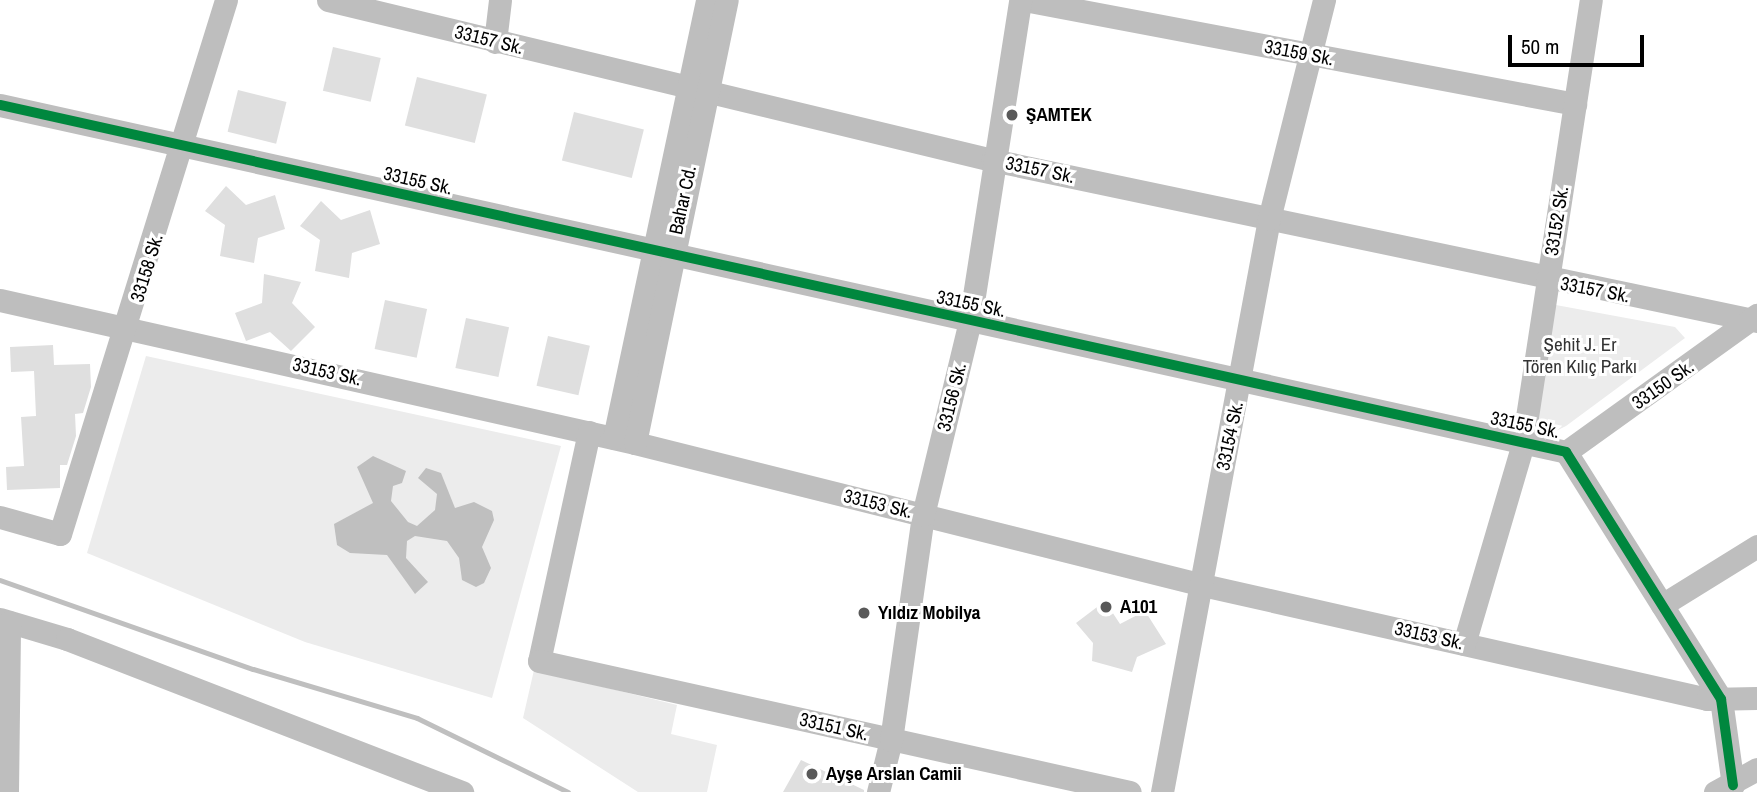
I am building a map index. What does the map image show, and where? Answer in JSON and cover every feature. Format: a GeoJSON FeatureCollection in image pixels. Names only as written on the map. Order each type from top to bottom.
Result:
{"type":"FeatureCollection","features":[{"type":"Feature","properties":{"kind":"street","name":"33158 Sk."},"geometry":{"type":"LineString","coordinates":[[0,517],[60,534],[129,327],[226,0]]}},
{"type":"Feature","properties":{"kind":"street","name":"33157 Sk."},"geometry":{"type":"LineString","coordinates":[[328,0],[697,92],[992,160],[1547,281],[1757,319]]}},
{"type":"Feature","properties":{"kind":"street"},"geometry":{"type":"LineString","coordinates":[[495,42],[500,0]]}},
{"type":"Feature","properties":{"kind":"street","name":"Bahar Cd."},"geometry":{"type":"LineString","coordinates":[[624,440],[697,92],[707,0]]}},
{"type":"Feature","properties":{"kind":"street","name":"Bahar Cd."},"geometry":{"type":"LineString","coordinates":[[697,92],[727,0]]}},
{"type":"Feature","properties":{"kind":"street","name":"33159 Sk."},"geometry":{"type":"LineString","coordinates":[[1022,0],[1575,104]]}},
{"type":"Feature","properties":{"kind":"street","name":"33156 Sk."},"geometry":{"type":"LineString","coordinates":[[878,792],[891,740],[923,515],[970,321],[992,160],[1022,0]]}},
{"type":"Feature","properties":{"kind":"street","name":"33154 Sk."},"geometry":{"type":"LineString","coordinates":[[1162,792],[1198,584],[1242,382],[1269,219],[1324,0]]}},
{"type":"Feature","properties":{"kind":"street","name":"33152 Sk."},"geometry":{"type":"LineString","coordinates":[[1464,644],[1523,443],[1591,0]]}},
{"type":"Feature","properties":{"kind":"street","name":"33155 Sk."},"geometry":{"type":"LineString","coordinates":[[0,105],[662,255],[1566,452],[1721,699],[1724,789]]}},
{"type":"Feature","properties":{"kind":"street","name":"33153 Sk."},"geometry":{"type":"LineString","coordinates":[[0,300],[624,440],[1198,584],[1721,699],[1757,698]]}},
{"type":"Feature","properties":{"kind":"street","name":"33150 Sk."},"geometry":{"type":"LineString","coordinates":[[1566,452],[1757,319]]}},
{"type":"Feature","properties":{"kind":"street","name":"33151 Sk."},"geometry":{"type":"LineString","coordinates":[[589,432],[539,661],[1130,792]]}},
{"type":"Feature","properties":{"kind":"street"},"geometry":{"type":"LineString","coordinates":[[1662,605],[1757,545]]}},
{"type":"Feature","properties":{"kind":"street"},"geometry":{"type":"LineString","coordinates":[[7,792],[5,620],[340,741],[462,792]]}},
{"type":"Feature","properties":{"kind":"street"},"geometry":{"type":"LineString","coordinates":[[1724,789],[1757,769]]}},
{"type":"Feature","properties":{"kind":"green space","name":"Şehit J. Er Tören Kılıç Parkı"},"geometry":{"type":"Polygon","coordinates":[[[1545,303],[1675,327],[1685,338],[1566,426],[1554,432],[1533,429],[1545,303]]]}},
{"type":"Feature","properties":{"kind":"green space"},"geometry":{"type":"Polygon","coordinates":[[[146,356],[561,446],[492,698],[305,642],[87,553],[146,356]]]}},
{"type":"Feature","properties":{"kind":"green space"},"geometry":{"type":"Polygon","coordinates":[[[534,670],[677,705],[671,734],[717,745],[707,792],[638,792],[523,718],[534,670]]]}},
{"type":"Feature","properties":{"kind":"shaded area"},"geometry":{"type":"Polygon","coordinates":[[[373,456],[406,471],[402,483],[393,486],[391,501],[408,522],[417,526],[435,510],[437,494],[418,478],[426,468],[441,473],[455,508],[474,502],[492,511],[494,520],[482,547],[491,568],[484,583],[476,587],[462,580],[459,558],[447,541],[415,536],[407,541],[406,558],[428,582],[415,594],[387,555],[350,553],[337,545],[334,524],[373,503],[357,467],[373,456]]]}},
{"type":"Feature","properties":{"kind":"building"},"geometry":{"type":"Polygon","coordinates":[[[333,47],[381,58],[371,102],[323,91],[333,47]]]}},
{"type":"Feature","properties":{"kind":"building"},"geometry":{"type":"Polygon","coordinates":[[[417,77],[487,94],[475,143],[405,126],[417,77]]]}},
{"type":"Feature","properties":{"kind":"building"},"geometry":{"type":"Polygon","coordinates":[[[238,90],[287,102],[276,144],[228,132],[238,90]]]}},
{"type":"Feature","properties":{"kind":"building"},"geometry":{"type":"Polygon","coordinates":[[[574,112],[644,129],[632,178],[562,161],[574,112]]]}},
{"type":"Feature","properties":{"kind":"building"},"geometry":{"type":"Polygon","coordinates":[[[226,186],[246,205],[275,195],[285,229],[258,238],[254,263],[220,256],[225,225],[205,211],[226,186]]]}},
{"type":"Feature","properties":{"kind":"building"},"geometry":{"type":"Polygon","coordinates":[[[321,201],[341,220],[370,210],[380,244],[352,253],[349,278],[315,271],[320,240],[300,226],[321,201]]]}},
{"type":"Feature","properties":{"kind":"building"},"geometry":{"type":"Polygon","coordinates":[[[264,274],[301,282],[292,303],[315,327],[291,351],[270,332],[246,341],[235,313],[262,303],[264,274]]]}},
{"type":"Feature","properties":{"kind":"building"},"geometry":{"type":"Polygon","coordinates":[[[385,300],[427,309],[417,358],[375,349],[385,300]]]}},
{"type":"Feature","properties":{"kind":"building"},"geometry":{"type":"Polygon","coordinates":[[[466,318],[509,327],[498,377],[455,368],[466,318]]]}},
{"type":"Feature","properties":{"kind":"building"},"geometry":{"type":"Polygon","coordinates":[[[548,336],[590,346],[578,395],[537,386],[548,336]]]}},
{"type":"Feature","properties":{"kind":"building"},"geometry":{"type":"Polygon","coordinates":[[[53,345],[54,365],[90,364],[91,387],[83,413],[75,414],[76,436],[67,465],[60,465],[60,488],[7,490],[6,467],[24,466],[21,417],[36,416],[34,371],[11,372],[10,347],[53,345]]]}},
{"type":"Feature","properties":{"kind":"building"},"geometry":{"type":"Polygon","coordinates":[[[1105,601],[1120,624],[1145,611],[1166,644],[1137,657],[1132,672],[1092,661],[1093,643],[1076,623],[1105,601]]]}},
{"type":"Feature","properties":{"kind":"building","name":"Ayşe Arslan Camii"},"geometry":{"type":"Polygon","coordinates":[[[801,760],[864,790],[864,792],[783,792],[801,760]]]}},
{"type":"Feature","properties":{"kind":"waterway"},"geometry":{"type":"LineString","coordinates":[[0,580],[253,669],[417,718],[568,792]]}},
{"type":"Feature","properties":{"kind":"cycle path"},"geometry":{"type":"LineString","coordinates":[[0,105],[1566,452],[1721,699],[1733,785]]}},
{"type":"Feature","properties":{"kind":"place","name":"ŞAMTEK"},"geometry":{"type":"Point","coordinates":[1012,115]}},
{"type":"Feature","properties":{"kind":"place","name":"A101"},"geometry":{"type":"Point","coordinates":[1106,607]}},
{"type":"Feature","properties":{"kind":"place","name":"Yıldız Mobilya"},"geometry":{"type":"Point","coordinates":[864,613]}},
{"type":"Feature","properties":{"kind":"place","name":"Ayşe Arslan Camii"},"geometry":{"type":"Point","coordinates":[812,774]}}]}
